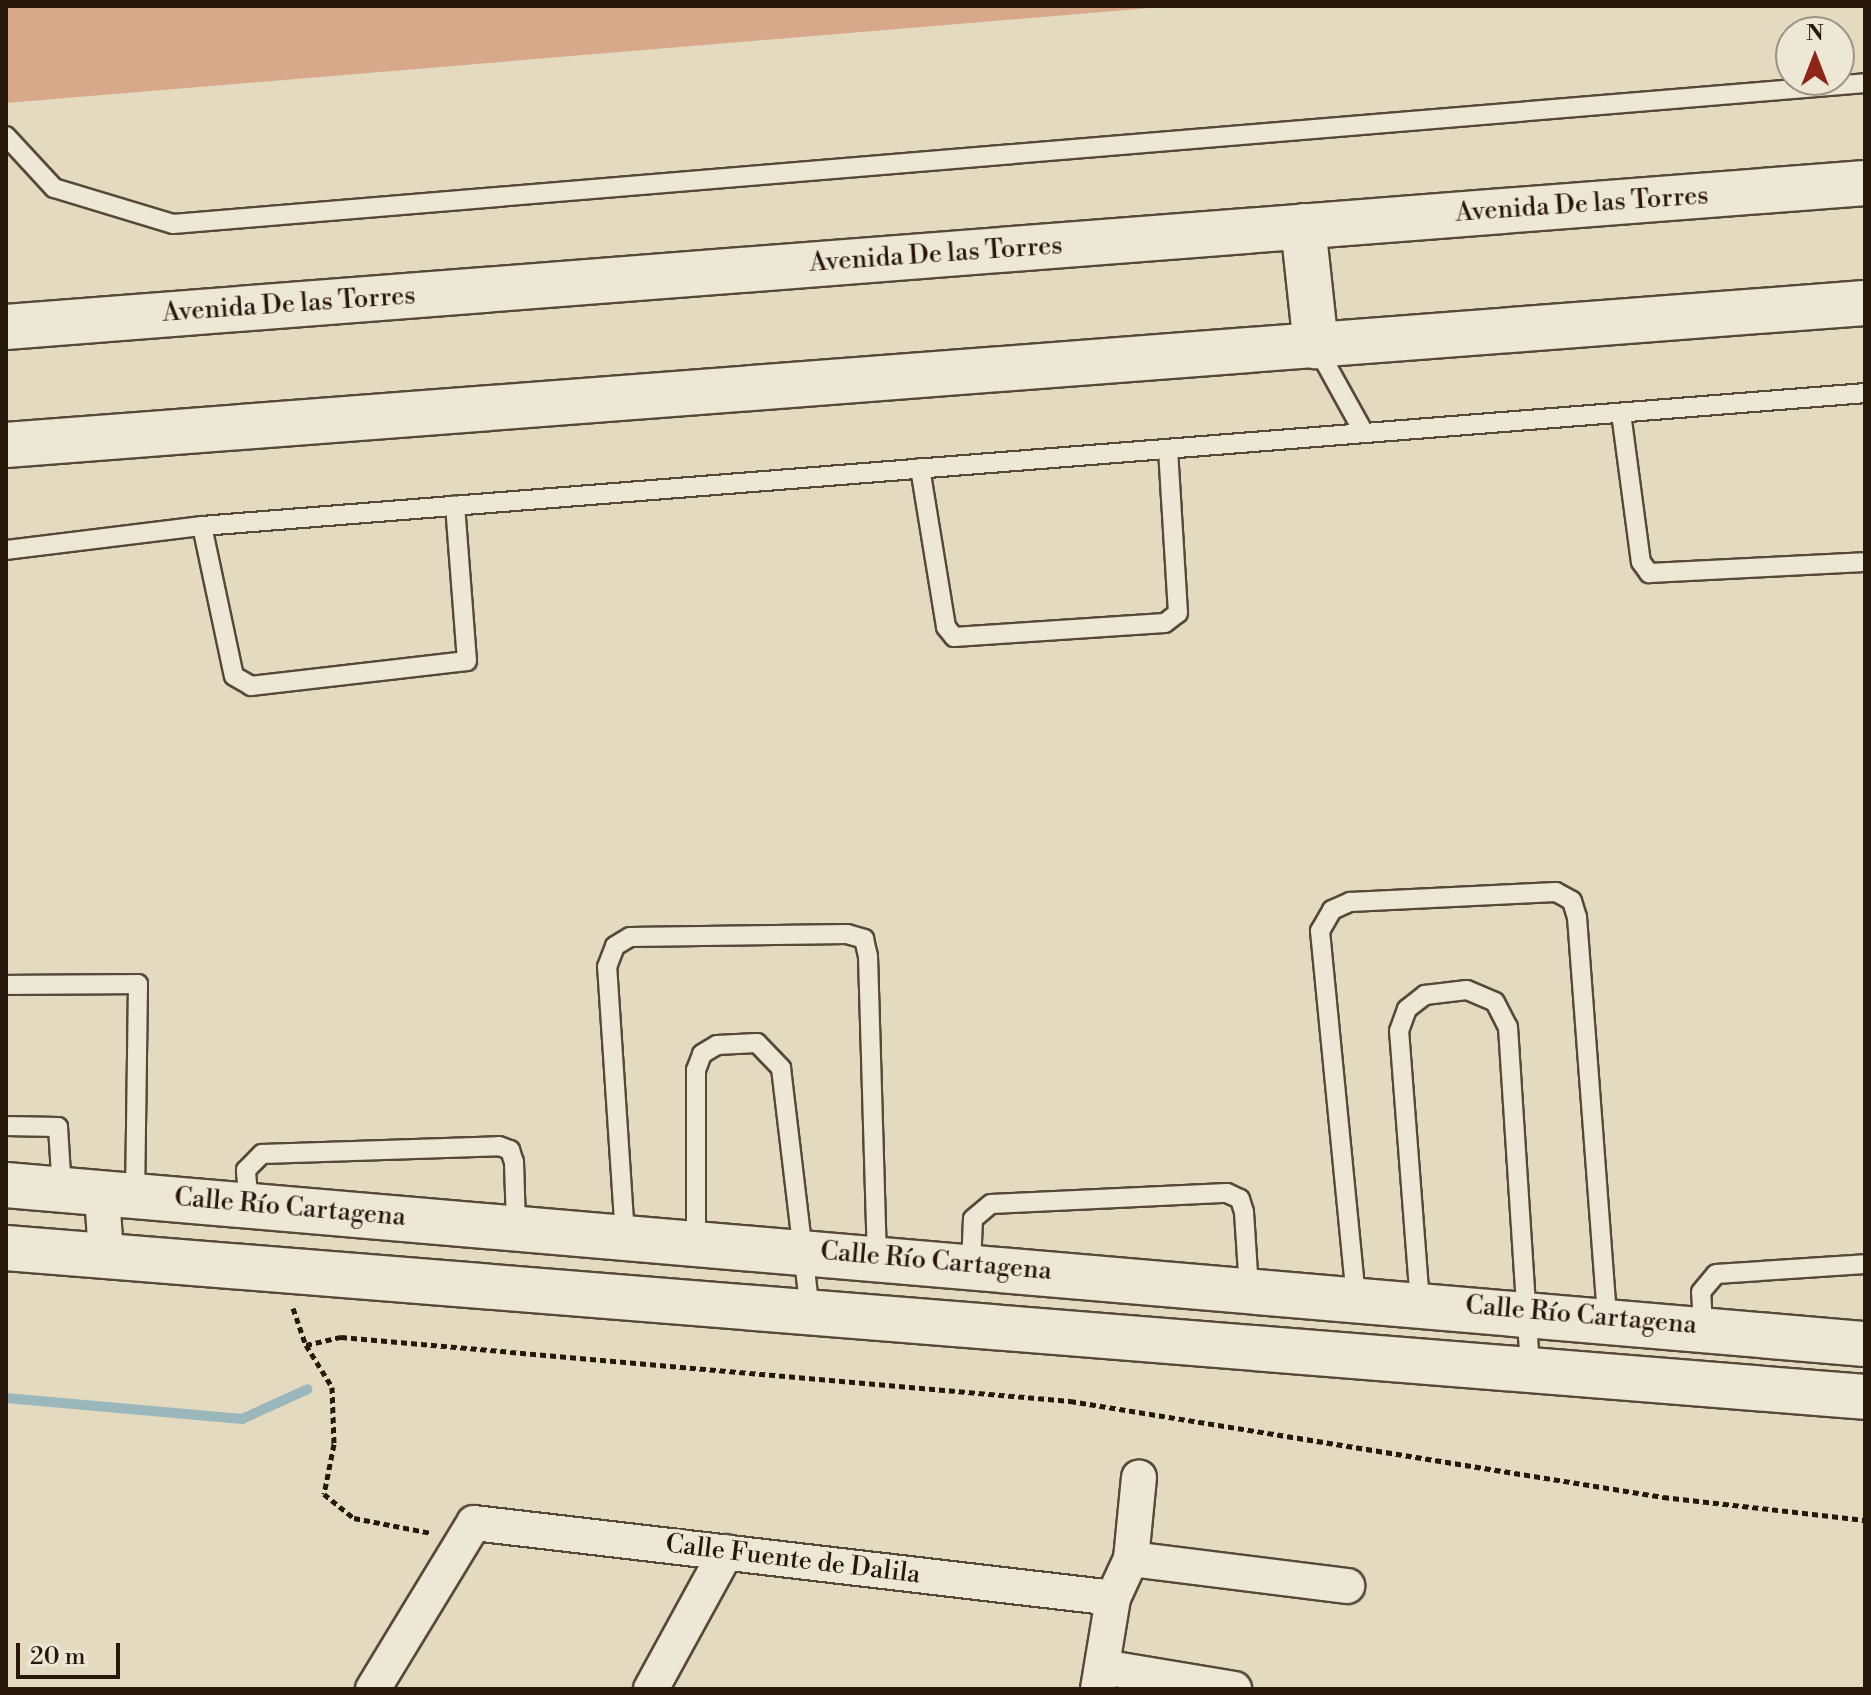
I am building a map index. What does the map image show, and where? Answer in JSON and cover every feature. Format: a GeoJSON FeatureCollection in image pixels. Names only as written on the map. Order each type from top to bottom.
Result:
{"type":"FeatureCollection","features":[{"type":"Feature","properties":{"kind":"main road","name":"Avenida De las Torres"},"geometry":{"type":"LineString","coordinates":[[6,327],[1865,183]]}},
{"type":"Feature","properties":{"kind":"main road"},"geometry":{"type":"LineString","coordinates":[[1303,226],[1316,346]]}},
{"type":"Feature","properties":{"kind":"main road"},"geometry":{"type":"LineString","coordinates":[[6,445],[1865,303]]}},
{"type":"Feature","properties":{"kind":"main road","name":"Calle Río Cartagena"},"geometry":{"type":"LineString","coordinates":[[6,1185],[1703,1327],[1865,1344]]}},
{"type":"Feature","properties":{"kind":"main road","name":"Calle Río Cartagena"},"geometry":{"type":"LineString","coordinates":[[6,1248],[1530,1366],[1865,1397]]}},
{"type":"Feature","properties":{"kind":"street"},"geometry":{"type":"LineString","coordinates":[[100,1192],[106,1256]]}},
{"type":"Feature","properties":{"kind":"street"},"geometry":{"type":"LineString","coordinates":[[1139,1477],[1131,1559],[1113,1598],[1101,1678],[1234,1689]]}},
{"type":"Feature","properties":{"kind":"street"},"geometry":{"type":"LineString","coordinates":[[373,1689],[466,1531]]}},
{"type":"Feature","properties":{"kind":"street","name":"Calle Fuente de Dalila"},"geometry":{"type":"LineString","coordinates":[[466,1531],[726,1552],[1113,1598]]}},
{"type":"Feature","properties":{"kind":"street"},"geometry":{"type":"LineString","coordinates":[[651,1689],[726,1552]]}},
{"type":"Feature","properties":{"kind":"street"},"geometry":{"type":"LineString","coordinates":[[1131,1559],[1347,1586]]}},
{"type":"Feature","properties":{"kind":"lane"},"geometry":{"type":"LineString","coordinates":[[6,136],[54,188],[173,224],[1865,83]]}},
{"type":"Feature","properties":{"kind":"lane"},"geometry":{"type":"LineString","coordinates":[[1316,346],[1364,433]]}},
{"type":"Feature","properties":{"kind":"lane"},"geometry":{"type":"LineString","coordinates":[[6,550],[202,526],[1865,393]]}},
{"type":"Feature","properties":{"kind":"lane"},"geometry":{"type":"LineString","coordinates":[[1621,413],[1641,562],[1649,573],[1865,562]]}},
{"type":"Feature","properties":{"kind":"lane"},"geometry":{"type":"LineString","coordinates":[[920,468],[946,627],[954,637],[1150,624],[1175,621],[1178,613],[1168,449]]}},
{"type":"Feature","properties":{"kind":"lane"},"geometry":{"type":"LineString","coordinates":[[202,526],[234,676],[251,686],[467,661],[455,505]]}},
{"type":"Feature","properties":{"kind":"lane"},"geometry":{"type":"LineString","coordinates":[[1356,1298],[1320,931],[1332,910],[1350,902],[1556,892],[1572,901],[1577,917],[1607,1319]]}},
{"type":"Feature","properties":{"kind":"lane"},"geometry":{"type":"LineString","coordinates":[[625,1236],[607,967],[615,946],[630,937],[847,934],[864,939],[868,956],[877,1258]]}},
{"type":"Feature","properties":{"kind":"lane"},"geometry":{"type":"LineString","coordinates":[[6,985],[138,984],[100,1192]]}},
{"type":"Feature","properties":{"kind":"lane"},"geometry":{"type":"LineString","coordinates":[[1420,1303],[1399,1031],[1407,1009],[1425,995],[1467,990],[1495,1002],[1508,1027],[1530,1366]]}},
{"type":"Feature","properties":{"kind":"lane"},"geometry":{"type":"LineString","coordinates":[[696,1243],[696,1070],[702,1054],[717,1045],[757,1043],[781,1068],[808,1251],[810,1310]]}},
{"type":"Feature","properties":{"kind":"lane"},"geometry":{"type":"LineString","coordinates":[[6,1126],[58,1127],[100,1192]]}},
{"type":"Feature","properties":{"kind":"lane"},"geometry":{"type":"LineString","coordinates":[[249,1206],[246,1170],[262,1154],[499,1146],[510,1150],[514,1162],[516,1227]]}},
{"type":"Feature","properties":{"kind":"lane"},"geometry":{"type":"LineString","coordinates":[[971,1266],[973,1219],[991,1204],[1227,1193],[1240,1199],[1244,1212],[1249,1289]]}},
{"type":"Feature","properties":{"kind":"lane"},"geometry":{"type":"LineString","coordinates":[[1703,1327],[1701,1292],[1716,1274],[1865,1264]]}},
{"type":"Feature","properties":{"kind":"path"},"geometry":{"type":"LineString","coordinates":[[280,1269],[306,1345],[332,1387],[334,1444],[324,1494],[354,1518],[466,1531]]}},
{"type":"Feature","properties":{"kind":"path"},"geometry":{"type":"LineString","coordinates":[[306,1345],[341,1337],[1070,1401],[1663,1497],[1865,1520]]}},
{"type":"Feature","properties":{"kind":"building"},"geometry":{"type":"Polygon","coordinates":[[[6,6],[1150,6],[1150,8],[6,103],[6,6]]]}},
{"type":"Feature","properties":{"kind":"waterway"},"geometry":{"type":"LineString","coordinates":[[6,1398],[242,1419],[308,1389]]}}]}
